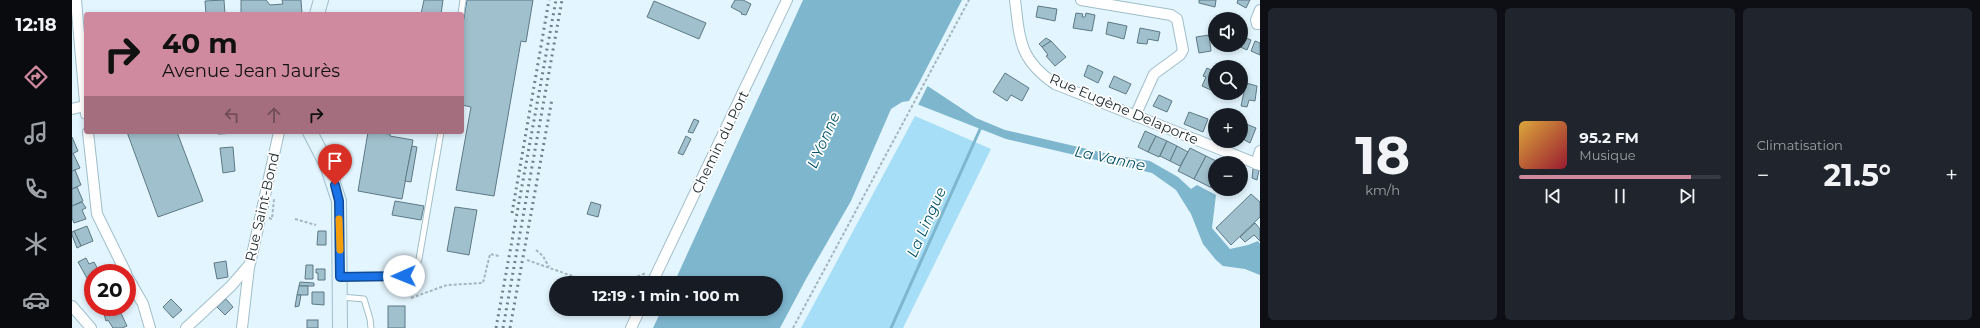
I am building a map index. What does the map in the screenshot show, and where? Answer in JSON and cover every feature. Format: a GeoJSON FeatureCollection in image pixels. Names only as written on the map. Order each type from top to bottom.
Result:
{"type":"FeatureCollection","features":[{"type":"Feature","properties":{"kind":"main road"},"geometry":{"type":"LineString","coordinates":[[317,12],[320,0]]}},
{"type":"Feature","properties":{"kind":"main road"},"geometry":{"type":"LineString","coordinates":[[311,134],[327,165],[339,201],[340,328]]}},
{"type":"Feature","properties":{"kind":"street"},"geometry":{"type":"LineString","coordinates":[[76,0],[84,88]]}},
{"type":"Feature","properties":{"kind":"street","name":"Chemin du Port"},"geometry":{"type":"LineString","coordinates":[[655,276],[787,0]]}},
{"type":"Feature","properties":{"kind":"street","name":"Rue Eugène Delaporte"},"geometry":{"type":"LineString","coordinates":[[1015,0],[1023,50],[1029,62],[1039,73],[1055,84],[1258,164]]}},
{"type":"Feature","properties":{"kind":"street"},"geometry":{"type":"LineString","coordinates":[[1081,0],[1171,15],[1177,19],[1183,50],[1180,55],[1154,74],[1135,116]]}},
{"type":"Feature","properties":{"kind":"street"},"geometry":{"type":"LineString","coordinates":[[1260,10],[1256,20],[1257,24],[1260,24]]}},
{"type":"Feature","properties":{"kind":"street"},"geometry":{"type":"LineString","coordinates":[[72,108],[84,110]]}},
{"type":"Feature","properties":{"kind":"street"},"geometry":{"type":"LineString","coordinates":[[88,134],[97,214],[122,264]]}},
{"type":"Feature","properties":{"kind":"street","name":"Rue Saint-Bond"},"geometry":{"type":"LineString","coordinates":[[186,328],[231,286],[248,266],[279,134]]}},
{"type":"Feature","properties":{"kind":"street"},"geometry":{"type":"LineString","coordinates":[[1258,164],[1260,151]]}},
{"type":"Feature","properties":{"kind":"street"},"geometry":{"type":"LineString","coordinates":[[242,328],[248,266]]}},
{"type":"Feature","properties":{"kind":"street"},"geometry":{"type":"LineString","coordinates":[[136,292],[143,304],[150,328]]}},
{"type":"Feature","properties":{"kind":"street"},"geometry":{"type":"LineString","coordinates":[[72,306],[91,328]]}},
{"type":"Feature","properties":{"kind":"street"},"geometry":{"type":"LineString","coordinates":[[631,328],[637,316]]}},
{"type":"Feature","properties":{"kind":"lane"},"geometry":{"type":"LineString","coordinates":[[460,12],[463,0]]}},
{"type":"Feature","properties":{"kind":"lane"},"geometry":{"type":"LineString","coordinates":[[340,277],[404,276],[414,271],[419,259],[441,134]]}},
{"type":"Feature","properties":{"kind":"lane"},"geometry":{"type":"LineString","coordinates":[[340,297],[364,299],[370,319],[370,328]]}},
{"type":"Feature","properties":{"kind":"path"},"geometry":{"type":"LineString","coordinates":[[793,328],[969,0]]}},
{"type":"Feature","properties":{"kind":"path"},"geometry":{"type":"LineString","coordinates":[[272,219],[276,200],[273,199]]}},
{"type":"Feature","properties":{"kind":"path"},"geometry":{"type":"LineString","coordinates":[[296,220],[316,225]]}},
{"type":"Feature","properties":{"kind":"path"},"geometry":{"type":"LineString","coordinates":[[536,250],[543,256],[549,266]]}},
{"type":"Feature","properties":{"kind":"path"},"geometry":{"type":"LineString","coordinates":[[411,298],[447,285],[483,283],[490,254],[499,256]]}},
{"type":"Feature","properties":{"kind":"path"},"geometry":{"type":"LineString","coordinates":[[527,260],[549,266],[574,276]]}},
{"type":"Feature","properties":{"kind":"path"},"geometry":{"type":"LineString","coordinates":[[638,276],[653,270],[657,272]]}},
{"type":"Feature","properties":{"kind":"shaded area"},"geometry":{"type":"Polygon","coordinates":[[[915,116],[991,149],[903,328],[801,328],[915,116]]]}},
{"type":"Feature","properties":{"kind":"water"},"geometry":{"type":"Polygon","coordinates":[[[803,0],[962,0],[920,81],[976,118],[1005,130],[1113,155],[1150,161],[1178,177],[1191,189],[1197,185],[1208,191],[1208,196],[1216,196],[1212,228],[1230,249],[1258,241],[1260,244],[1260,275],[1245,269],[1223,266],[1203,244],[1191,214],[1176,190],[1152,173],[1006,139],[909,101],[902,102],[891,109],[851,201],[806,279],[780,328],[653,328],[659,316],[783,316],[783,276],[677,276],[803,0]]]}},
{"type":"Feature","properties":{"kind":"pier"},"geometry":{"type":"Polygon","coordinates":[[[920,81],[928,85],[917,107],[908,103],[920,81]]]}},
{"type":"Feature","properties":{"kind":"building"},"geometry":{"type":"Polygon","coordinates":[[[224,0],[225,12],[206,12],[205,1],[224,0]]]}},
{"type":"Feature","properties":{"kind":"building"},"geometry":{"type":"Polygon","coordinates":[[[241,0],[266,0],[270,5],[283,4],[282,0],[301,0],[302,12],[241,12],[241,0]]]}},
{"type":"Feature","properties":{"kind":"building"},"geometry":{"type":"Polygon","coordinates":[[[424,0],[443,0],[441,12],[421,12],[424,0]]]}},
{"type":"Feature","properties":{"kind":"building"},"geometry":{"type":"Polygon","coordinates":[[[467,0],[533,0],[526,42],[521,41],[494,196],[456,190],[471,107],[464,105],[464,18],[467,0]]]}},
{"type":"Feature","properties":{"kind":"building"},"geometry":{"type":"Polygon","coordinates":[[[735,0],[743,0],[751,4],[746,15],[741,14],[742,13],[731,7],[735,0]]]}},
{"type":"Feature","properties":{"kind":"building"},"geometry":{"type":"Polygon","coordinates":[[[1199,0],[1216,0],[1215,7],[1199,3],[1199,0]]]}},
{"type":"Feature","properties":{"kind":"building"},"geometry":{"type":"Polygon","coordinates":[[[1238,0],[1250,0],[1246,8],[1237,3],[1238,0]]]}},
{"type":"Feature","properties":{"kind":"building"},"geometry":{"type":"Polygon","coordinates":[[[654,1],[706,23],[699,39],[647,17],[654,1]]]}},
{"type":"Feature","properties":{"kind":"building"},"geometry":{"type":"Polygon","coordinates":[[[1038,6],[1057,9],[1055,21],[1036,17],[1038,6]]]}},
{"type":"Feature","properties":{"kind":"building"},"geometry":{"type":"Polygon","coordinates":[[[1076,13],[1083,14],[1082,17],[1085,17],[1086,13],[1095,15],[1092,31],[1073,28],[1076,13]]]}},
{"type":"Feature","properties":{"kind":"building"},"geometry":{"type":"Polygon","coordinates":[[[1108,22],[1127,26],[1124,39],[1106,34],[1108,22]]]}},
{"type":"Feature","properties":{"kind":"building"},"geometry":{"type":"Polygon","coordinates":[[[1140,28],[1160,32],[1158,41],[1148,39],[1147,44],[1137,43],[1140,28]]]}},
{"type":"Feature","properties":{"kind":"building"},"geometry":{"type":"Polygon","coordinates":[[[1208,35],[1208,52],[1199,53],[1196,37],[1208,35]]]}},
{"type":"Feature","properties":{"kind":"building"},"geometry":{"type":"Polygon","coordinates":[[[1046,38],[1051,41],[1042,47],[1039,44],[1046,38]]]}},
{"type":"Feature","properties":{"kind":"building"},"geometry":{"type":"Polygon","coordinates":[[[1248,39],[1251,40],[1248,48],[1248,39]]]}},
{"type":"Feature","properties":{"kind":"building"},"geometry":{"type":"Polygon","coordinates":[[[1051,41],[1066,57],[1055,66],[1046,56],[1048,55],[1042,47],[1051,41]]]}},
{"type":"Feature","properties":{"kind":"building"},"geometry":{"type":"Polygon","coordinates":[[[1255,41],[1260,43],[1260,55],[1251,51],[1255,41]]]}},
{"type":"Feature","properties":{"kind":"building"},"geometry":{"type":"Polygon","coordinates":[[[1088,65],[1103,72],[1098,83],[1084,76],[1088,65]]]}},
{"type":"Feature","properties":{"kind":"building"},"geometry":{"type":"Polygon","coordinates":[[[1208,68],[1208,89],[1202,86],[1206,77],[1203,76],[1208,68]]]}},
{"type":"Feature","properties":{"kind":"building"},"geometry":{"type":"Polygon","coordinates":[[[1005,73],[1029,88],[1022,101],[1011,95],[1007,101],[993,92],[1005,73]]]}},
{"type":"Feature","properties":{"kind":"building"},"geometry":{"type":"Polygon","coordinates":[[[1114,76],[1131,84],[1126,94],[1109,87],[1114,76]]]}},
{"type":"Feature","properties":{"kind":"building"},"geometry":{"type":"Polygon","coordinates":[[[1248,84],[1257,86],[1255,101],[1249,100],[1247,107],[1241,106],[1242,100],[1248,100],[1248,84]]]}},
{"type":"Feature","properties":{"kind":"building"},"geometry":{"type":"Polygon","coordinates":[[[1159,95],[1172,101],[1167,112],[1153,106],[1159,95]]]}},
{"type":"Feature","properties":{"kind":"building"},"geometry":{"type":"Polygon","coordinates":[[[1189,112],[1208,119],[1203,132],[1184,124],[1189,112]]]}},
{"type":"Feature","properties":{"kind":"building"},"geometry":{"type":"Polygon","coordinates":[[[694,119],[699,121],[693,133],[688,132],[694,119]]]}},
{"type":"Feature","properties":{"kind":"building"},"geometry":{"type":"Polygon","coordinates":[[[1248,125],[1256,128],[1250,143],[1248,142],[1248,125]]]}},
{"type":"Feature","properties":{"kind":"building"},"geometry":{"type":"Polygon","coordinates":[[[1145,131],[1156,136],[1148,152],[1138,147],[1145,131]]]}},
{"type":"Feature","properties":{"kind":"building"},"geometry":{"type":"Polygon","coordinates":[[[128,134],[178,134],[203,201],[158,217],[128,134]]]}},
{"type":"Feature","properties":{"kind":"building"},"geometry":{"type":"Polygon","coordinates":[[[368,134],[390,134],[390,136],[413,140],[402,199],[358,191],[368,134]]]}},
{"type":"Feature","properties":{"kind":"building"},"geometry":{"type":"Polygon","coordinates":[[[686,136],[691,139],[683,155],[678,153],[686,136]]]}},
{"type":"Feature","properties":{"kind":"building"},"geometry":{"type":"Polygon","coordinates":[[[1156,136],[1167,141],[1159,157],[1148,152],[1156,136]]]}},
{"type":"Feature","properties":{"kind":"building"},"geometry":{"type":"Polygon","coordinates":[[[72,137],[78,151],[72,154],[72,137]]]}},
{"type":"Feature","properties":{"kind":"building"},"geometry":{"type":"Polygon","coordinates":[[[1167,141],[1177,146],[1170,161],[1160,156],[1167,141]]]}},
{"type":"Feature","properties":{"kind":"building"},"geometry":{"type":"Polygon","coordinates":[[[412,146],[417,147],[411,182],[405,181],[412,146]]]}},
{"type":"Feature","properties":{"kind":"building"},"geometry":{"type":"Polygon","coordinates":[[[1177,146],[1188,152],[1180,166],[1170,161],[1177,146]]]}},
{"type":"Feature","properties":{"kind":"building"},"geometry":{"type":"Polygon","coordinates":[[[233,147],[235,171],[223,173],[220,148],[233,147]]]}},
{"type":"Feature","properties":{"kind":"building"},"geometry":{"type":"Polygon","coordinates":[[[1190,148],[1206,156],[1194,179],[1178,171],[1190,148]]]}},
{"type":"Feature","properties":{"kind":"building"},"geometry":{"type":"Polygon","coordinates":[[[73,153],[80,168],[72,171],[72,154],[73,153]]]}},
{"type":"Feature","properties":{"kind":"building"},"geometry":{"type":"Polygon","coordinates":[[[1206,156],[1208,157],[1208,186],[1194,179],[1206,156]]]}},
{"type":"Feature","properties":{"kind":"building"},"geometry":{"type":"Polygon","coordinates":[[[1253,169],[1259,170],[1257,180],[1252,178],[1253,169]]]}},
{"type":"Feature","properties":{"kind":"building"},"geometry":{"type":"Polygon","coordinates":[[[75,170],[81,185],[72,189],[72,171],[75,170]]]}},
{"type":"Feature","properties":{"kind":"building"},"geometry":{"type":"Polygon","coordinates":[[[77,187],[83,201],[72,206],[72,189],[77,187]]]}},
{"type":"Feature","properties":{"kind":"building"},"geometry":{"type":"Polygon","coordinates":[[[1251,194],[1260,202],[1260,217],[1231,245],[1216,228],[1251,194]]]}},
{"type":"Feature","properties":{"kind":"building"},"geometry":{"type":"Polygon","coordinates":[[[395,201],[424,206],[421,220],[392,215],[395,201]]]}},
{"type":"Feature","properties":{"kind":"building"},"geometry":{"type":"Polygon","coordinates":[[[82,202],[86,208],[82,210],[86,219],[74,223],[72,218],[72,206],[82,202]]]}},
{"type":"Feature","properties":{"kind":"building"},"geometry":{"type":"Polygon","coordinates":[[[591,202],[601,205],[598,217],[587,214],[591,202]]]}},
{"type":"Feature","properties":{"kind":"building"},"geometry":{"type":"Polygon","coordinates":[[[455,207],[477,210],[469,255],[447,251],[455,207]]]}},
{"type":"Feature","properties":{"kind":"building"},"geometry":{"type":"Polygon","coordinates":[[[1255,223],[1260,229],[1260,241],[1254,235],[1245,242],[1240,237],[1255,223]]]}},
{"type":"Feature","properties":{"kind":"building"},"geometry":{"type":"Polygon","coordinates":[[[87,226],[93,241],[81,246],[74,231],[87,226]]]}},
{"type":"Feature","properties":{"kind":"building"},"geometry":{"type":"Polygon","coordinates":[[[74,231],[81,246],[77,248],[72,235],[72,232],[74,231]]]}},
{"type":"Feature","properties":{"kind":"building"},"geometry":{"type":"Polygon","coordinates":[[[318,231],[326,231],[326,245],[317,245],[318,231]]]}},
{"type":"Feature","properties":{"kind":"building"},"geometry":{"type":"Polygon","coordinates":[[[86,258],[89,264],[84,264],[84,273],[78,262],[86,258]]]}},
{"type":"Feature","properties":{"kind":"building"},"geometry":{"type":"Polygon","coordinates":[[[226,261],[228,277],[217,279],[214,263],[226,261]]]}},
{"type":"Feature","properties":{"kind":"building"},"geometry":{"type":"Polygon","coordinates":[[[306,265],[313,265],[313,279],[305,279],[306,265]]]}},
{"type":"Feature","properties":{"kind":"building"},"geometry":{"type":"Polygon","coordinates":[[[316,269],[325,269],[325,280],[318,280],[318,273],[316,273],[316,269]]]}},
{"type":"Feature","properties":{"kind":"building"},"geometry":{"type":"Polygon","coordinates":[[[300,282],[314,283],[314,286],[299,286],[300,282]]]}},
{"type":"Feature","properties":{"kind":"building"},"geometry":{"type":"Polygon","coordinates":[[[299,286],[308,286],[308,295],[297,295],[299,286]]]}},
{"type":"Feature","properties":{"kind":"building"},"geometry":{"type":"Polygon","coordinates":[[[312,292],[324,292],[324,305],[312,304],[312,292]]]}},
{"type":"Feature","properties":{"kind":"building"},"geometry":{"type":"Polygon","coordinates":[[[297,295],[301,295],[299,306],[295,307],[297,295]]]}},
{"type":"Feature","properties":{"kind":"building"},"geometry":{"type":"Polygon","coordinates":[[[171,299],[182,310],[173,318],[163,307],[171,299]]]}},
{"type":"Feature","properties":{"kind":"building"},"geometry":{"type":"Polygon","coordinates":[[[226,299],[233,307],[225,315],[217,307],[226,299]]]}},
{"type":"Feature","properties":{"kind":"building"},"geometry":{"type":"Polygon","coordinates":[[[388,306],[405,306],[405,328],[388,328],[388,306]]]}},
{"type":"Feature","properties":{"kind":"building"},"geometry":{"type":"Polygon","coordinates":[[[105,316],[122,316],[127,326],[122,328],[113,328],[108,320],[106,321],[105,316]]]}},
{"type":"Feature","properties":{"kind":"building"},"geometry":{"type":"Polygon","coordinates":[[[307,320],[318,320],[318,328],[307,328],[307,320]]]}},
{"type":"Feature","properties":{"kind":"waterway","name":"La Lingue"},"geometry":{"type":"LineString","coordinates":[[891,328],[981,127]]}},
{"type":"Feature","properties":{"kind":"railway"},"geometry":{"type":"LineString","coordinates":[[512,213],[549,0]]}},
{"type":"Feature","properties":{"kind":"railway"},"geometry":{"type":"LineString","coordinates":[[496,328],[556,0]]}},
{"type":"Feature","properties":{"kind":"railway"},"geometry":{"type":"LineString","coordinates":[[503,328],[562,0]]}},
{"type":"Feature","properties":{"kind":"railway"},"geometry":{"type":"LineString","coordinates":[[510,328],[552,99]]}},
{"type":"Feature","properties":{"kind":"slow traffic"},"geometry":{"type":"LineString","coordinates":[[339,219],[340,250]]}},
{"type":"Feature","properties":{"kind":"route"},"geometry":{"type":"LineString","coordinates":[[335,185],[339,201],[340,277],[404,276]]}},
{"type":"Feature","properties":{"kind":"water label","name":"L'Yonne"},"geometry":{"type":"Point","coordinates":[823,140]}},
{"type":"Feature","properties":{"kind":"water label","name":"La Vanne"},"geometry":{"type":"Point","coordinates":[1110,158]}}]}
